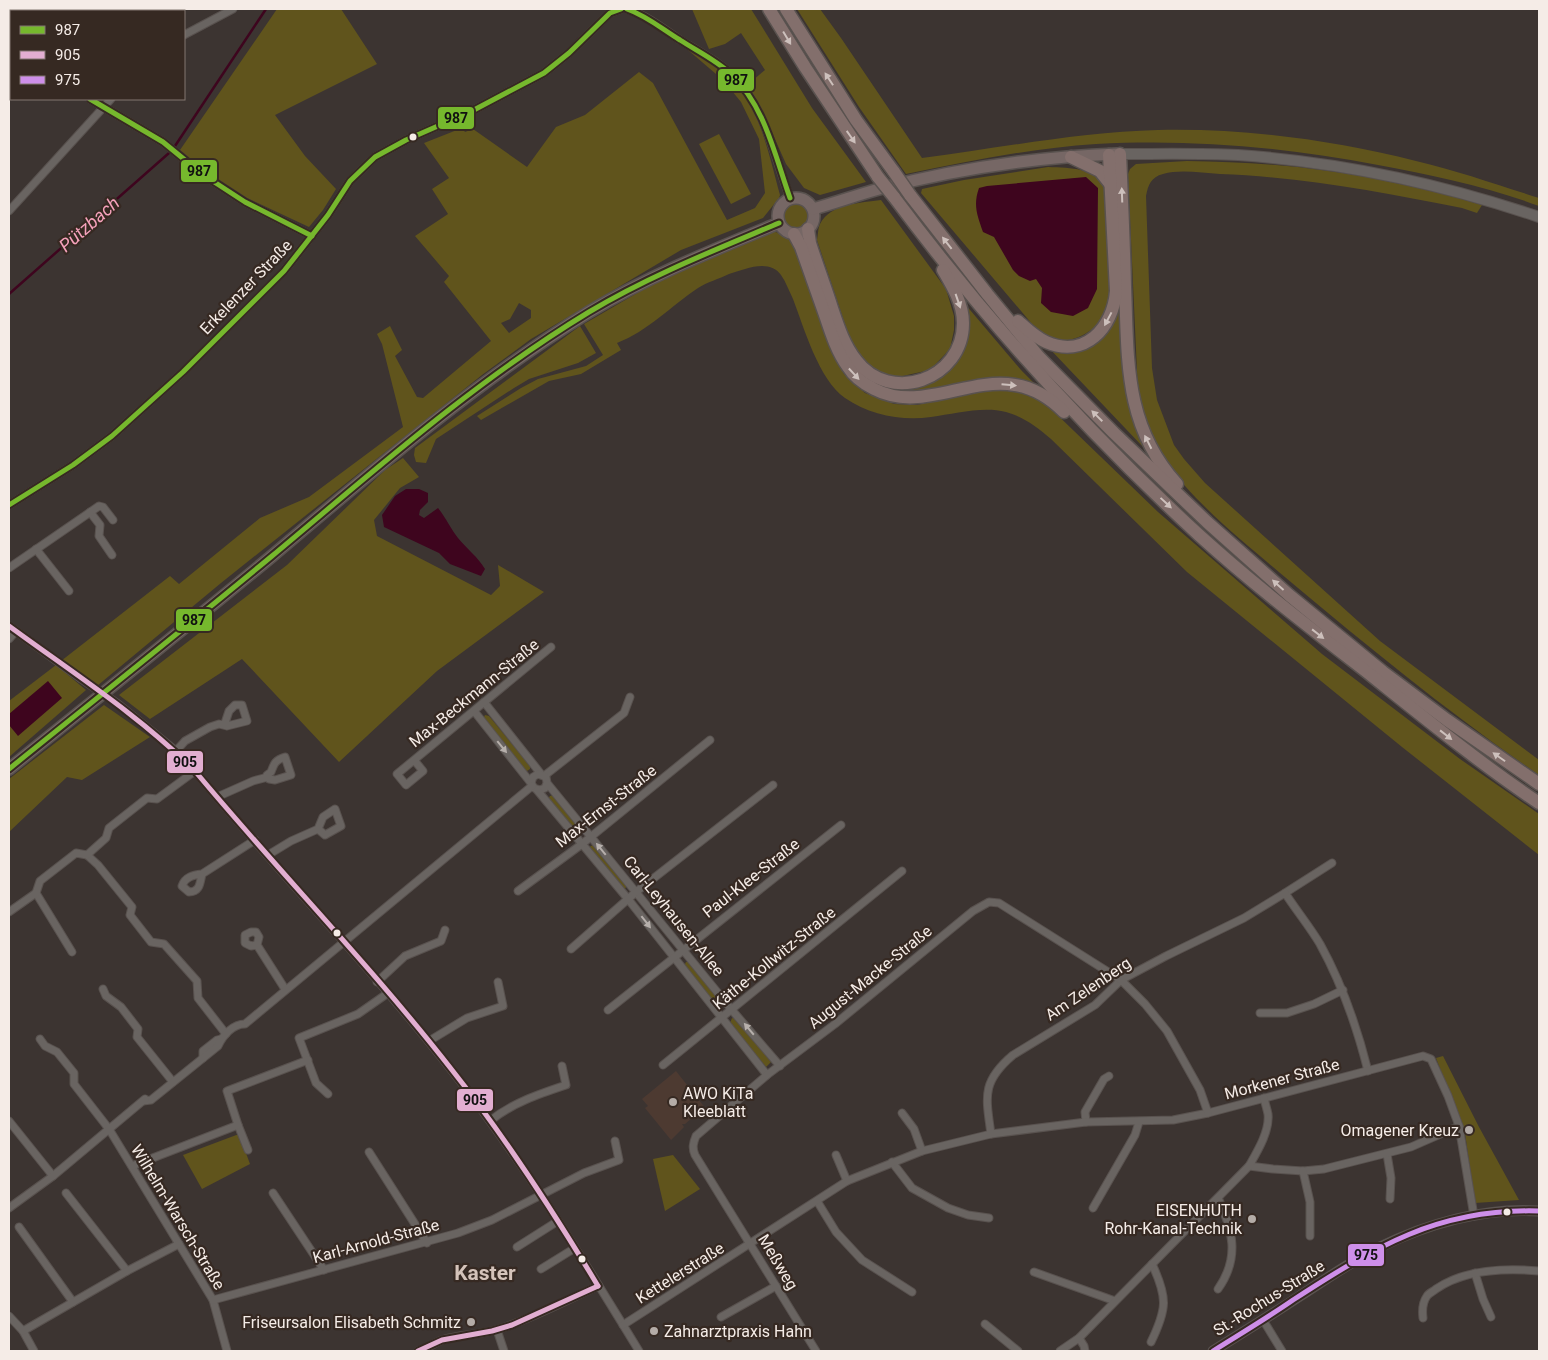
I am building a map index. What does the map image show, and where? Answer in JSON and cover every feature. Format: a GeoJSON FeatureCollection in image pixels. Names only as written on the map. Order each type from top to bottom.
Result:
{"type":"FeatureCollection","features":[{"type":"Feature","properties":{"kind":"highway"},"geometry":{"type":"LineString","coordinates":[[769,9],[815,84],[878,176],[927,242],[1032,366],[1105,445],[1200,536],[1280,604],[1497,775],[1539,803]]}},
{"type":"Feature","properties":{"kind":"highway"},"geometry":{"type":"LineString","coordinates":[[786,9],[856,120],[910,195],[1039,357],[1114,433],[1289,595],[1383,672],[1447,720],[1539,784]]}},
{"type":"Feature","properties":{"kind":"highway"},"geometry":{"type":"LineString","coordinates":[[988,295],[1028,331],[1057,346],[1076,345],[1085,342],[1100,332],[1110,318],[1116,292],[1111,185],[1115,154]]}},
{"type":"Feature","properties":{"kind":"highway"},"geometry":{"type":"LineString","coordinates":[[1115,154],[1130,379],[1134,406],[1143,432],[1155,455],[1175,483],[1200,507],[1208,522]]}},
{"type":"Feature","properties":{"kind":"highway"},"geometry":{"type":"LineString","coordinates":[[1071,157],[1100,171],[1111,185]]}},
{"type":"Feature","properties":{"kind":"highway"},"geometry":{"type":"LineString","coordinates":[[808,229],[810,243],[841,334],[850,352],[870,374],[887,382],[917,382],[937,374],[955,354],[962,334],[962,312],[958,300],[927,242]]}},
{"type":"Feature","properties":{"kind":"highway"},"geometry":{"type":"LineString","coordinates":[[794,234],[801,247],[834,340],[848,367],[861,382],[879,392],[903,398],[927,397],[993,384],[1025,387],[1035,390],[1054,402],[1082,429],[1105,445]]}},
{"type":"Feature","properties":{"kind":"main road"},"geometry":{"type":"LineString","coordinates":[[813,209],[879,189],[954,172],[1071,157],[1185,153],[1239,155],[1340,167],[1462,192],[1539,217]]}},
{"type":"Feature","properties":{"kind":"main road"},"geometry":{"type":"LineString","coordinates":[[790,198],[801,198],[813,209],[813,220],[804,232],[794,234],[785,230],[779,223],[778,211],[785,201],[790,198]]}},
{"type":"Feature","properties":{"kind":"main road"},"geometry":{"type":"LineString","coordinates":[[9,769],[244,579],[401,448],[468,394],[526,352],[590,312],[642,283],[703,254],[779,223]]}},
{"type":"Feature","properties":{"kind":"street"},"geometry":{"type":"LineString","coordinates":[[185,34],[233,9]]}},
{"type":"Feature","properties":{"kind":"street","name":"Erkelenzer Straße"},"geometry":{"type":"LineString","coordinates":[[9,505],[73,465],[112,436],[183,372],[284,271],[312,236],[350,181],[375,157],[406,140],[472,111],[544,73],[569,54],[610,14],[621,9]]}},
{"type":"Feature","properties":{"kind":"street"},"geometry":{"type":"LineString","coordinates":[[628,9],[641,14],[720,65],[736,80],[751,99],[761,120],[790,198]]}},
{"type":"Feature","properties":{"kind":"street"},"geometry":{"type":"LineString","coordinates":[[92,100],[169,146],[202,174],[246,202],[312,236]]}},
{"type":"Feature","properties":{"kind":"street"},"geometry":{"type":"LineString","coordinates":[[9,210],[102,106],[110,100]]}},
{"type":"Feature","properties":{"kind":"street"},"geometry":{"type":"LineString","coordinates":[[9,568],[101,506],[113,520]]}},
{"type":"Feature","properties":{"kind":"street"},"geometry":{"type":"LineString","coordinates":[[90,512],[100,525],[99,536],[112,555]]}},
{"type":"Feature","properties":{"kind":"street"},"geometry":{"type":"LineString","coordinates":[[36,549],[69,591]]}},
{"type":"Feature","properties":{"kind":"street"},"geometry":{"type":"LineString","coordinates":[[9,626],[118,704],[176,751],[344,942],[429,1041],[490,1121],[541,1194],[640,1351]]}},
{"type":"Feature","properties":{"kind":"street"},"geometry":{"type":"LineString","coordinates":[[9,639],[16,631]]}},
{"type":"Feature","properties":{"kind":"street","name":"Max-Beckmann-Straße"},"geometry":{"type":"LineString","coordinates":[[414,760],[552,647]]}},
{"type":"Feature","properties":{"kind":"street"},"geometry":{"type":"LineString","coordinates":[[533,786],[533,777],[544,778],[624,713],[630,697]]}},
{"type":"Feature","properties":{"kind":"street","name":"Carl-Leyhausen-Allee"},"geometry":{"type":"LineString","coordinates":[[484,702],[591,837],[780,1066]]}},
{"type":"Feature","properties":{"kind":"street","name":"Carl-Leyhausen-Allee"},"geometry":{"type":"LineString","coordinates":[[474,711],[533,786],[628,899],[767,1076]]}},
{"type":"Feature","properties":{"kind":"street"},"geometry":{"type":"LineString","coordinates":[[176,751],[196,733],[219,724],[226,726]]}},
{"type":"Feature","properties":{"kind":"street","name":"Max-Ernst-Straße"},"geometry":{"type":"LineString","coordinates":[[518,891],[591,837],[710,740]]}},
{"type":"Feature","properties":{"kind":"street"},"geometry":{"type":"LineString","coordinates":[[87,855],[106,838],[109,828],[148,798],[156,799],[195,772]]}},
{"type":"Feature","properties":{"kind":"street"},"geometry":{"type":"LineString","coordinates":[[217,797],[253,781],[268,777]]}},
{"type":"Feature","properties":{"kind":"street"},"geometry":{"type":"LineString","coordinates":[[533,786],[543,789],[544,778]]}},
{"type":"Feature","properties":{"kind":"street"},"geometry":{"type":"LineString","coordinates":[[571,949],[636,892],[773,785]]}},
{"type":"Feature","properties":{"kind":"street"},"geometry":{"type":"LineString","coordinates":[[9,1208],[53,1176],[162,1084],[171,1084],[203,1058],[203,1051],[238,1024],[244,1024],[533,786]]}},
{"type":"Feature","properties":{"kind":"street","name":"Paul-Klee-Straße"},"geometry":{"type":"LineString","coordinates":[[608,1010],[841,825]]}},
{"type":"Feature","properties":{"kind":"street"},"geometry":{"type":"LineString","coordinates":[[268,855],[291,841],[318,829]]}},
{"type":"Feature","properties":{"kind":"street"},"geometry":{"type":"LineString","coordinates":[[202,874],[255,840]]}},
{"type":"Feature","properties":{"kind":"street"},"geometry":{"type":"LineString","coordinates":[[9,912],[36,893],[40,881],[76,853],[87,855],[98,865],[132,907],[130,915],[151,942],[164,944],[197,981],[198,998],[223,1036]]}},
{"type":"Feature","properties":{"kind":"street","name":"Am Zelenberg"},"geometry":{"type":"LineString","coordinates":[[991,1134],[986,1098],[994,1074],[1013,1055],[1095,1005],[1121,980],[1244,918],[1332,863]]}},
{"type":"Feature","properties":{"kind":"street","name":"Käthe-Kollwitz-Straße"},"geometry":{"type":"LineString","coordinates":[[663,1065],[902,871]]}},
{"type":"Feature","properties":{"kind":"street"},"geometry":{"type":"LineString","coordinates":[[36,893],[72,952]]}},
{"type":"Feature","properties":{"kind":"street"},"geometry":{"type":"LineString","coordinates":[[1285,893],[1320,944],[1343,990],[1368,1071]]}},
{"type":"Feature","properties":{"kind":"street","name":"August-Macke-Straße"},"geometry":{"type":"LineString","coordinates":[[716,1187],[693,1149],[693,1142],[696,1136],[767,1076],[973,910],[989,902],[999,904],[1121,980]]}},
{"type":"Feature","properties":{"kind":"street"},"geometry":{"type":"LineString","coordinates":[[377,982],[405,956],[441,941],[446,930]]}},
{"type":"Feature","properties":{"kind":"street"},"geometry":{"type":"LineString","coordinates":[[257,945],[285,990]]}},
{"type":"Feature","properties":{"kind":"street"},"geometry":{"type":"LineString","coordinates":[[1121,980],[1146,1004],[1167,1031],[1200,1090],[1208,1113]]}},
{"type":"Feature","properties":{"kind":"street"},"geometry":{"type":"LineString","coordinates":[[429,1041],[467,1018],[503,1006],[498,982]]}},
{"type":"Feature","properties":{"kind":"street"},"geometry":{"type":"LineString","coordinates":[[103,989],[106,996],[121,1006],[138,1029],[137,1037],[171,1084]]}},
{"type":"Feature","properties":{"kind":"street"},"geometry":{"type":"LineString","coordinates":[[1260,1014],[1287,1012],[1314,1004],[1343,990]]}},
{"type":"Feature","properties":{"kind":"street"},"geometry":{"type":"LineString","coordinates":[[328,1094],[316,1083],[300,1038],[358,1014],[388,993]]}},
{"type":"Feature","properties":{"kind":"street","name":"Wilhelm-Warsch-Straße"},"geometry":{"type":"LineString","coordinates":[[40,1038],[45,1046],[57,1052],[74,1073],[74,1084],[109,1129],[213,1300],[226,1351]]}},
{"type":"Feature","properties":{"kind":"street","name":"Morkener Straße"},"geometry":{"type":"LineString","coordinates":[[751,1244],[847,1181],[922,1150],[991,1134],[1086,1122],[1173,1120],[1208,1113],[1423,1056],[1431,1059],[1459,1126]]}},
{"type":"Feature","properties":{"kind":"street"},"geometry":{"type":"LineString","coordinates":[[248,1150],[227,1091],[308,1060]]}},
{"type":"Feature","properties":{"kind":"street"},"geometry":{"type":"LineString","coordinates":[[490,1121],[503,1110],[538,1094],[566,1085],[562,1066]]}},
{"type":"Feature","properties":{"kind":"street"},"geometry":{"type":"LineString","coordinates":[[1086,1122],[1085,1112],[1104,1079],[1109,1076]]}},
{"type":"Feature","properties":{"kind":"street"},"geometry":{"type":"LineString","coordinates":[[1060,1351],[1079,1338],[1249,1166],[1268,1125],[1268,1114],[1264,1098]]}},
{"type":"Feature","properties":{"kind":"street"},"geometry":{"type":"LineString","coordinates":[[902,1113],[914,1129],[922,1150]]}},
{"type":"Feature","properties":{"kind":"street"},"geometry":{"type":"LineString","coordinates":[[9,1120],[53,1176]]}},
{"type":"Feature","properties":{"kind":"street"},"geometry":{"type":"LineString","coordinates":[[1094,1208],[1135,1135],[1139,1122]]}},
{"type":"Feature","properties":{"kind":"street"},"geometry":{"type":"LineString","coordinates":[[132,1166],[238,1125]]}},
{"type":"Feature","properties":{"kind":"street"},"geometry":{"type":"LineString","coordinates":[[1249,1166],[1303,1171],[1324,1169],[1412,1147],[1459,1126],[1474,1216]]}},
{"type":"Feature","properties":{"kind":"street","name":"Karl-Arnold-Straße"},"geometry":{"type":"LineString","coordinates":[[213,1300],[426,1243],[492,1220],[584,1173],[620,1160],[615,1141]]}},
{"type":"Feature","properties":{"kind":"street"},"geometry":{"type":"LineString","coordinates":[[369,1152],[426,1243]]}},
{"type":"Feature","properties":{"kind":"street"},"geometry":{"type":"LineString","coordinates":[[1387,1154],[1391,1178],[1390,1199]]}},
{"type":"Feature","properties":{"kind":"street"},"geometry":{"type":"LineString","coordinates":[[836,1155],[847,1181]]}},
{"type":"Feature","properties":{"kind":"street"},"geometry":{"type":"LineString","coordinates":[[892,1162],[912,1188],[948,1208],[968,1215],[989,1218]]}},
{"type":"Feature","properties":{"kind":"street"},"geometry":{"type":"LineString","coordinates":[[1303,1171],[1310,1202],[1310,1236]]}},
{"type":"Feature","properties":{"kind":"street","name":"Meßweg"},"geometry":{"type":"LineString","coordinates":[[716,1187],[816,1351]]}},
{"type":"Feature","properties":{"kind":"street"},"geometry":{"type":"LineString","coordinates":[[66,1192],[127,1271]]}},
{"type":"Feature","properties":{"kind":"street"},"geometry":{"type":"LineString","coordinates":[[272,1193],[324,1270]]}},
{"type":"Feature","properties":{"kind":"street"},"geometry":{"type":"LineString","coordinates":[[1218,1198],[1228,1220],[1234,1247],[1224,1280],[1218,1290]]}},
{"type":"Feature","properties":{"kind":"street"},"geometry":{"type":"LineString","coordinates":[[817,1200],[836,1232],[862,1260],[912,1292]]}},
{"type":"Feature","properties":{"kind":"street","name":"St.-Rochus-Straße"},"geometry":{"type":"LineString","coordinates":[[1213,1351],[1376,1249],[1426,1228],[1474,1216],[1507,1211],[1539,1211]]}},
{"type":"Feature","properties":{"kind":"street"},"geometry":{"type":"LineString","coordinates":[[517,1247],[558,1221]]}},
{"type":"Feature","properties":{"kind":"street"},"geometry":{"type":"LineString","coordinates":[[18,1227],[72,1302]]}},
{"type":"Feature","properties":{"kind":"street"},"geometry":{"type":"LineString","coordinates":[[23,1331],[127,1271],[179,1244]]}},
{"type":"Feature","properties":{"kind":"street","name":"Kettelerstraße"},"geometry":{"type":"LineString","coordinates":[[623,1325],[751,1244]]}},
{"type":"Feature","properties":{"kind":"street"},"geometry":{"type":"LineString","coordinates":[[541,1269],[575,1248]]}},
{"type":"Feature","properties":{"kind":"street"},"geometry":{"type":"LineString","coordinates":[[1151,1342],[1161,1321],[1165,1300],[1161,1282],[1152,1264]]}},
{"type":"Feature","properties":{"kind":"street"},"geometry":{"type":"LineString","coordinates":[[1423,1318],[1422,1306],[1428,1295],[1447,1281],[1474,1273],[1507,1269],[1539,1271]]}},
{"type":"Feature","properties":{"kind":"street"},"geometry":{"type":"LineString","coordinates":[[1034,1272],[1115,1301]]}},
{"type":"Feature","properties":{"kind":"street"},"geometry":{"type":"LineString","coordinates":[[1474,1273],[1491,1317]]}},
{"type":"Feature","properties":{"kind":"street"},"geometry":{"type":"LineString","coordinates":[[418,1351],[441,1340],[470,1333],[497,1330],[542,1313],[598,1286]]}},
{"type":"Feature","properties":{"kind":"street"},"geometry":{"type":"LineString","coordinates":[[721,1317],[776,1286]]}},
{"type":"Feature","properties":{"kind":"street"},"geometry":{"type":"LineString","coordinates":[[9,1316],[23,1331],[34,1351]]}},
{"type":"Feature","properties":{"kind":"street"},"geometry":{"type":"LineString","coordinates":[[1263,1320],[1282,1351]]}},
{"type":"Feature","properties":{"kind":"street"},"geometry":{"type":"LineString","coordinates":[[985,1324],[1018,1351]]}},
{"type":"Feature","properties":{"kind":"street"},"geometry":{"type":"LineString","coordinates":[[497,1330],[504,1351]]}},
{"type":"Feature","properties":{"kind":"street"},"geometry":{"type":"LineString","coordinates":[[1079,1338],[1085,1351]]}},
{"type":"Feature","properties":{"kind":"shaded area"},"geometry":{"type":"Polygon","coordinates":[[[277,9],[341,9],[377,64],[275,115],[305,156],[336,189],[323,210],[309,227],[247,198],[201,168],[180,150],[277,9]]]}},
{"type":"Feature","properties":{"kind":"shaded area"},"geometry":{"type":"Polygon","coordinates":[[[692,9],[751,9],[812,108],[866,182],[820,195],[804,188],[786,164],[762,110],[745,87],[765,70],[741,33],[725,44],[709,49],[692,9]]]}},
{"type":"Feature","properties":{"kind":"shaded area"},"geometry":{"type":"Polygon","coordinates":[[[797,9],[820,9],[922,158],[1069,137],[1128,131],[1191,130],[1256,133],[1320,141],[1432,165],[1539,198],[1539,206],[1460,182],[1378,165],[1308,153],[1203,144],[1132,143],[1072,146],[953,164],[906,174],[859,107],[797,9]]]}},
{"type":"Feature","properties":{"kind":"shaded area"},"geometry":{"type":"Polygon","coordinates":[[[688,50],[693,51],[736,84],[752,108],[764,136],[780,195],[763,218],[681,250],[531,339],[482,375],[221,583],[97,686],[61,661],[170,576],[179,584],[260,518],[309,497],[403,427],[382,344],[377,334],[390,326],[402,350],[395,356],[417,397],[423,398],[491,341],[444,282],[449,276],[415,236],[448,214],[432,189],[449,178],[424,143],[462,128],[465,132],[473,129],[527,167],[556,127],[585,115],[639,72],[653,83],[727,220],[755,208],[765,193],[759,139],[741,102],[723,80],[688,50]],[[519,303],[510,319],[501,323],[509,333],[531,318],[531,310],[519,303]]]}},
{"type":"Feature","properties":{"kind":"shaded area"},"geometry":{"type":"Polygon","coordinates":[[[719,134],[751,194],[731,204],[699,144],[719,134]]]}},
{"type":"Feature","properties":{"kind":"shaded area"},"geometry":{"type":"Polygon","coordinates":[[[1187,161],[1298,167],[1344,173],[1437,192],[1482,205],[1477,213],[1462,208],[1402,196],[1281,178],[1191,172],[1159,175],[1151,182],[1146,196],[1152,368],[1157,400],[1174,445],[1205,483],[1380,641],[1539,760],[1539,775],[1475,730],[1413,682],[1241,540],[1191,493],[1160,452],[1149,428],[1138,393],[1128,174],[1130,169],[1136,164],[1187,161]]]}},
{"type":"Feature","properties":{"kind":"shaded area"},"geometry":{"type":"Polygon","coordinates":[[[1048,167],[1082,170],[1096,177],[1107,190],[1110,289],[1107,309],[1103,318],[1092,330],[1069,340],[1052,338],[1032,324],[921,193],[922,189],[964,180],[1048,167]]]}},
{"type":"Feature","properties":{"kind":"shaded area"},"geometry":{"type":"Polygon","coordinates":[[[1086,177],[1098,188],[1097,289],[1088,308],[1073,316],[1051,312],[1041,303],[1042,288],[1036,279],[1030,281],[1019,276],[1013,270],[994,237],[983,232],[976,200],[979,188],[987,186],[1086,177]]]}},
{"type":"Feature","properties":{"kind":"shaded area"},"geometry":{"type":"Polygon","coordinates":[[[795,199],[801,200],[806,204],[810,209],[810,221],[806,226],[801,230],[795,231],[789,230],[784,226],[780,221],[779,215],[780,209],[784,204],[789,200],[795,199]]]}},
{"type":"Feature","properties":{"kind":"shaded area"},"geometry":{"type":"Polygon","coordinates":[[[881,200],[946,289],[954,316],[954,330],[950,349],[930,370],[898,377],[881,373],[863,360],[851,342],[817,240],[820,224],[831,212],[847,205],[881,200]]]}},
{"type":"Feature","properties":{"kind":"shaded area"},"geometry":{"type":"Polygon","coordinates":[[[772,231],[782,234],[791,240],[832,349],[844,374],[865,393],[894,404],[917,405],[973,393],[998,390],[1017,391],[1045,403],[1158,512],[1322,654],[1460,759],[1539,814],[1539,855],[1402,747],[1187,572],[1041,430],[1019,417],[997,410],[969,411],[931,417],[908,418],[875,413],[845,398],[827,379],[813,353],[786,284],[779,273],[773,268],[762,266],[749,268],[705,284],[639,332],[617,343],[621,350],[581,374],[549,381],[481,420],[477,416],[538,379],[586,366],[603,355],[584,324],[675,271],[772,231]]]}},
{"type":"Feature","properties":{"kind":"shaded area"},"geometry":{"type":"Polygon","coordinates":[[[1119,279],[1144,448],[1048,347],[1092,344],[1119,279]]]}},
{"type":"Feature","properties":{"kind":"shaded area"},"geometry":{"type":"Polygon","coordinates":[[[965,304],[1036,385],[914,393],[882,389],[885,384],[945,374],[965,304]]]}},
{"type":"Feature","properties":{"kind":"shaded area"},"geometry":{"type":"Polygon","coordinates":[[[580,326],[596,353],[578,363],[529,379],[514,388],[436,439],[426,463],[416,462],[415,448],[580,326]]]}},
{"type":"Feature","properties":{"kind":"shaded area"},"geometry":{"type":"Polygon","coordinates":[[[403,458],[419,477],[400,488],[374,520],[377,536],[491,595],[500,586],[498,565],[544,592],[437,671],[339,762],[242,659],[150,719],[119,695],[287,565],[385,470],[403,458]]]}},
{"type":"Feature","properties":{"kind":"shaded area"},"geometry":{"type":"Polygon","coordinates":[[[406,489],[419,489],[428,493],[428,502],[420,510],[419,515],[424,518],[438,508],[458,538],[485,569],[481,576],[450,564],[439,553],[384,527],[382,515],[395,496],[406,489]]]}},
{"type":"Feature","properties":{"kind":"shaded area"},"geometry":{"type":"Polygon","coordinates":[[[56,665],[86,690],[9,757],[9,701],[56,665]]]}},
{"type":"Feature","properties":{"kind":"shaded area"},"geometry":{"type":"Polygon","coordinates":[[[48,681],[62,698],[18,736],[9,725],[9,714],[48,681]]]}},
{"type":"Feature","properties":{"kind":"shaded area"},"geometry":{"type":"Polygon","coordinates":[[[104,705],[150,737],[82,780],[67,777],[9,832],[9,779],[104,705]]]}},
{"type":"Feature","properties":{"kind":"shaded area"},"geometry":{"type":"Polygon","coordinates":[[[485,715],[489,716],[530,766],[530,769],[525,770],[483,719],[485,715]]]}},
{"type":"Feature","properties":{"kind":"shaded area"},"geometry":{"type":"Polygon","coordinates":[[[554,795],[580,826],[578,831],[574,831],[548,799],[554,795]]]}},
{"type":"Feature","properties":{"kind":"shaded area"},"geometry":{"type":"Polygon","coordinates":[[[593,845],[627,885],[625,889],[622,890],[589,847],[593,845]]]}},
{"type":"Feature","properties":{"kind":"shaded area"},"geometry":{"type":"Polygon","coordinates":[[[686,962],[690,962],[721,1000],[716,1004],[714,1003],[684,966],[686,962]]]}},
{"type":"Feature","properties":{"kind":"shaded area"},"geometry":{"type":"Polygon","coordinates":[[[732,1018],[737,1019],[771,1062],[766,1067],[730,1023],[732,1018]]]}},
{"type":"Feature","properties":{"kind":"shaded area"},"geometry":{"type":"Polygon","coordinates":[[[1443,1056],[1519,1200],[1475,1203],[1465,1133],[1436,1058],[1443,1056]]]}},
{"type":"Feature","properties":{"kind":"shaded area","name":"AWO KiTa Kleeblatt"},"geometry":{"type":"Polygon","coordinates":[[[676,1071],[706,1109],[685,1124],[682,1124],[684,1127],[671,1140],[645,1108],[648,1106],[642,1099],[676,1071]]]}},
{"type":"Feature","properties":{"kind":"shaded area"},"geometry":{"type":"Polygon","coordinates":[[[239,1134],[250,1164],[202,1189],[183,1155],[239,1134]]]}},
{"type":"Feature","properties":{"kind":"shaded area"},"geometry":{"type":"Polygon","coordinates":[[[673,1155],[700,1189],[665,1211],[653,1159],[673,1155]]]}},
{"type":"Feature","properties":{"kind":"waterway","name":"Pützbach"},"geometry":{"type":"LineString","coordinates":[[175,146],[266,9]]}},
{"type":"Feature","properties":{"kind":"waterway","name":"Pützbach"},"geometry":{"type":"LineString","coordinates":[[9,294],[169,153]]}},
{"type":"Feature","properties":{"kind":"transit line","name":"987"},"geometry":{"type":"LineString","coordinates":[[9,505],[73,465],[112,436],[183,372],[284,271],[328,215],[350,181],[375,157],[406,140],[472,111],[544,73],[569,53],[610,13],[621,9]]}},
{"type":"Feature","properties":{"kind":"transit line","name":"987"},"geometry":{"type":"LineString","coordinates":[[627,9],[648,19],[713,60],[731,74],[743,87],[761,116],[768,132],[790,198]]}},
{"type":"Feature","properties":{"kind":"transit line","name":"987"},"geometry":{"type":"LineString","coordinates":[[92,100],[163,142],[202,174],[245,202],[312,236]]}},
{"type":"Feature","properties":{"kind":"transit line","name":"987"},"geometry":{"type":"LineString","coordinates":[[9,769],[239,583],[426,428],[506,367],[612,299],[682,264],[779,223]]}},
{"type":"Feature","properties":{"kind":"transit line","name":"905"},"geometry":{"type":"LineString","coordinates":[[9,626],[128,713],[195,771],[357,956],[452,1070],[528,1175],[598,1286]]}},
{"type":"Feature","properties":{"kind":"transit line","name":"975"},"geometry":{"type":"LineString","coordinates":[[1213,1351],[1352,1263],[1409,1234],[1469,1216],[1503,1212],[1539,1211]]}},
{"type":"Feature","properties":{"kind":"transit line","name":"905"},"geometry":{"type":"LineString","coordinates":[[418,1351],[442,1340],[492,1331],[512,1325],[598,1286]]}},
{"type":"Feature","properties":{"kind":"place","name":"AWO KiTa Kleeblatt"},"geometry":{"type":"Point","coordinates":[673,1102]}},
{"type":"Feature","properties":{"kind":"place","name":"Omagener Kreuz"},"geometry":{"type":"Point","coordinates":[1469,1130]}},
{"type":"Feature","properties":{"kind":"place","name":"EISENHUTH Rohr-Kanal-Technik"},"geometry":{"type":"Point","coordinates":[1252,1219]}},
{"type":"Feature","properties":{"kind":"place","name":"Friseursalon Elisabeth Schmitz"},"geometry":{"type":"Point","coordinates":[471,1322]}},
{"type":"Feature","properties":{"kind":"place","name":"Zahnarztpraxis Hahn"},"geometry":{"type":"Point","coordinates":[654,1331]}},
{"type":"Feature","properties":{"kind":"district","name":"Kaster"},"geometry":{"type":"Point","coordinates":[485,1273]}}]}
